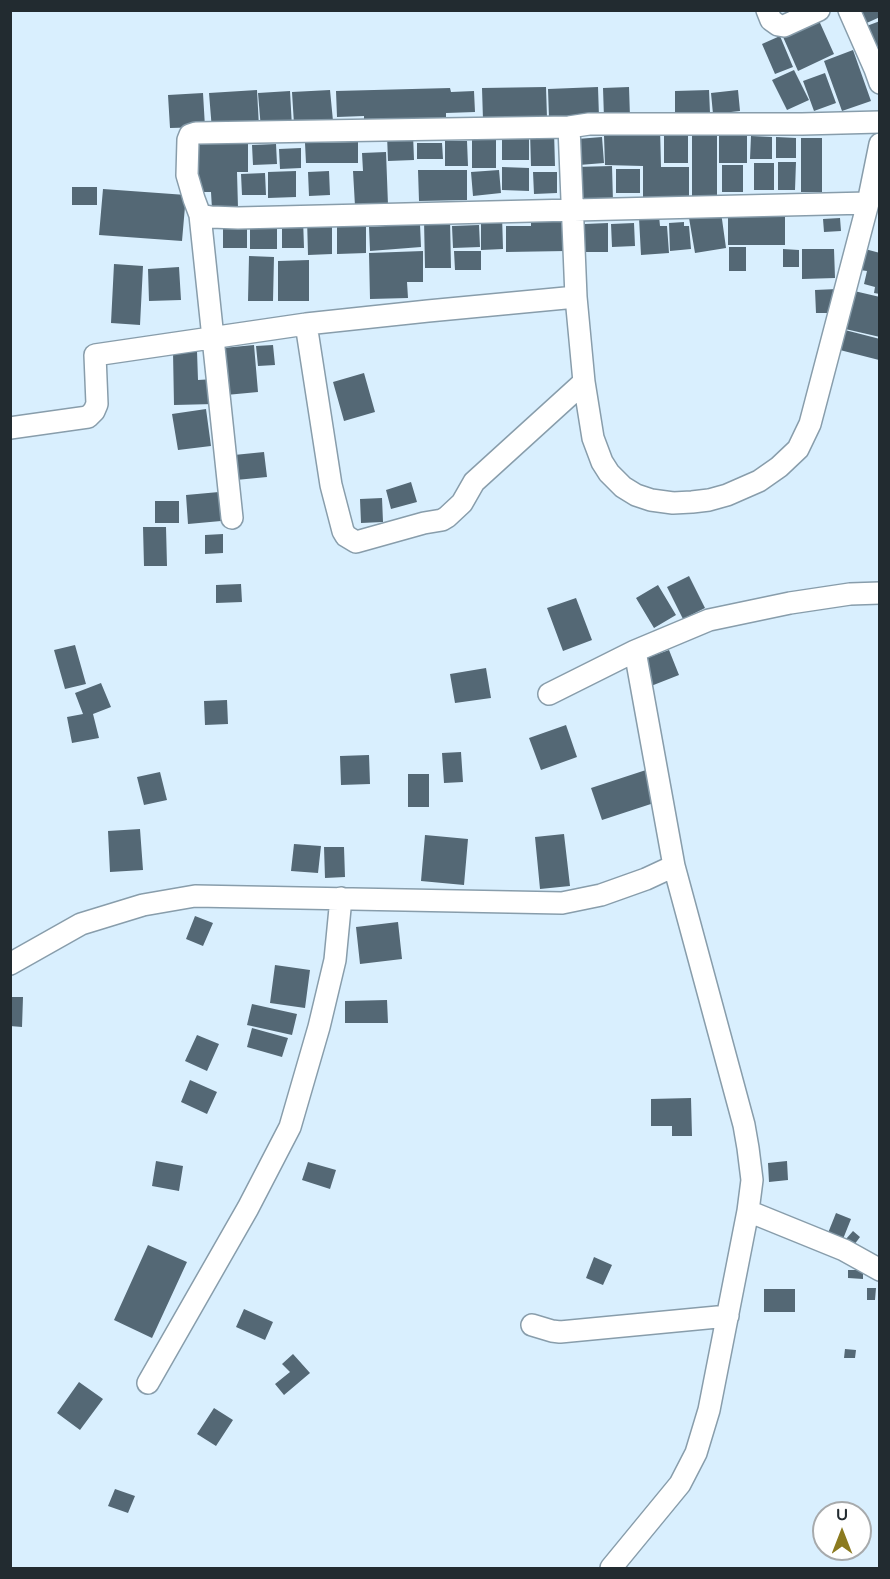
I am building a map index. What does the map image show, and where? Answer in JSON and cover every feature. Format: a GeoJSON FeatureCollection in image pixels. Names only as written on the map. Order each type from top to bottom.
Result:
{"type":"FeatureCollection","features":[{"type":"Feature","properties":{"kind":"street"},"geometry":{"type":"LineString","coordinates":[[767,10],[771,20],[784,26],[819,10]]}},
{"type":"Feature","properties":{"kind":"street"},"geometry":{"type":"LineString","coordinates":[[849,10],[879,83]]}},
{"type":"Feature","properties":{"kind":"street"},"geometry":{"type":"LineString","coordinates":[[232,518],[200,215],[187,175],[190,135],[196,133],[589,124],[879,122]]}},
{"type":"Feature","properties":{"kind":"street"},"geometry":{"type":"LineString","coordinates":[[569,126],[576,297],[584,382],[593,438],[609,473],[623,487],[651,501],[673,503],[709,500],[727,495],[759,481],[779,467],[798,449],[810,424],[867,203],[879,144]]}},
{"type":"Feature","properties":{"kind":"street"},"geometry":{"type":"LineString","coordinates":[[200,215],[238,218],[867,203]]}},
{"type":"Feature","properties":{"kind":"street"},"geometry":{"type":"LineString","coordinates":[[10,428],[88,417],[97,404],[95,355],[306,324],[576,297]]}},
{"type":"Feature","properties":{"kind":"street"},"geometry":{"type":"LineString","coordinates":[[306,324],[331,485],[343,531],[346,536],[356,542],[447,517],[462,503],[474,482],[584,382]]}},
{"type":"Feature","properties":{"kind":"street"},"geometry":{"type":"LineString","coordinates":[[549,694],[635,651],[709,620],[790,603],[850,594],[879,593]]}},
{"type":"Feature","properties":{"kind":"street"},"geometry":{"type":"LineString","coordinates":[[611,1569],[680,1484],[696,1453],[709,1410],[752,1180],[744,1125],[674,866],[635,651]]}},
{"type":"Feature","properties":{"kind":"street"},"geometry":{"type":"LineString","coordinates":[[10,964],[81,924],[143,905],[195,896],[562,903],[601,895],[674,866]]}},
{"type":"Feature","properties":{"kind":"street"},"geometry":{"type":"LineString","coordinates":[[148,1383],[248,1208],[290,1126],[319,1027],[334,960],[341,898]]}},
{"type":"Feature","properties":{"kind":"street"},"geometry":{"type":"LineString","coordinates":[[748,1211],[844,1250],[879,1270]]}},
{"type":"Feature","properties":{"kind":"street"},"geometry":{"type":"LineString","coordinates":[[532,1325],[560,1332],[728,1316]]}},
{"type":"Feature","properties":{"kind":"building"},"geometry":{"type":"Polygon","coordinates":[[[854,10],[880,10],[880,17],[860,26],[854,10]]]}},
{"type":"Feature","properties":{"kind":"building"},"geometry":{"type":"Polygon","coordinates":[[[816,14],[834,54],[798,71],[780,30],[816,14]]]}},
{"type":"Feature","properties":{"kind":"building"},"geometry":{"type":"Polygon","coordinates":[[[880,21],[880,46],[872,48],[864,27],[880,21]]]}},
{"type":"Feature","properties":{"kind":"building"},"geometry":{"type":"Polygon","coordinates":[[[780,36],[793,67],[775,74],[762,44],[780,36]]]}},
{"type":"Feature","properties":{"kind":"building"},"geometry":{"type":"Polygon","coordinates":[[[853,50],[871,101],[842,111],[824,61],[853,50]]]}},
{"type":"Feature","properties":{"kind":"building"},"geometry":{"type":"Polygon","coordinates":[[[794,70],[809,100],[787,110],[772,80],[794,70]]]}},
{"type":"Feature","properties":{"kind":"building"},"geometry":{"type":"Polygon","coordinates":[[[825,73],[836,103],[814,111],[803,81],[825,73]]]}},
{"type":"Feature","properties":{"kind":"building"},"geometry":{"type":"Polygon","coordinates":[[[546,87],[547,118],[483,120],[482,88],[546,87]]]}},
{"type":"Feature","properties":{"kind":"building"},"geometry":{"type":"Polygon","coordinates":[[[598,87],[599,117],[549,118],[548,89],[598,87]]]}},
{"type":"Feature","properties":{"kind":"building"},"geometry":{"type":"Polygon","coordinates":[[[629,87],[630,117],[604,118],[603,88],[629,87]]]}},
{"type":"Feature","properties":{"kind":"building"},"geometry":{"type":"Polygon","coordinates":[[[450,88],[451,92],[474,91],[475,112],[446,113],[446,119],[364,122],[364,116],[337,117],[336,91],[450,88]]]}},
{"type":"Feature","properties":{"kind":"building"},"geometry":{"type":"Polygon","coordinates":[[[257,90],[259,127],[212,130],[209,93],[257,90]]]}},
{"type":"Feature","properties":{"kind":"building"},"geometry":{"type":"Polygon","coordinates":[[[330,90],[333,121],[294,124],[292,92],[330,90]]]}},
{"type":"Feature","properties":{"kind":"building"},"geometry":{"type":"Polygon","coordinates":[[[709,90],[710,113],[675,114],[675,91],[709,90]]]}},
{"type":"Feature","properties":{"kind":"building"},"geometry":{"type":"Polygon","coordinates":[[[738,90],[740,111],[713,114],[711,93],[738,90]]]}},
{"type":"Feature","properties":{"kind":"building"},"geometry":{"type":"Polygon","coordinates":[[[290,91],[292,127],[261,129],[258,93],[290,91]]]}},
{"type":"Feature","properties":{"kind":"building"},"geometry":{"type":"Polygon","coordinates":[[[203,93],[205,127],[170,128],[168,95],[203,93]]]}},
{"type":"Feature","properties":{"kind":"building"},"geometry":{"type":"Polygon","coordinates":[[[660,127],[661,167],[689,167],[689,200],[643,200],[643,166],[605,165],[604,136],[629,136],[629,128],[660,127]]]}},
{"type":"Feature","properties":{"kind":"building"},"geometry":{"type":"Polygon","coordinates":[[[692,129],[717,129],[717,198],[692,198],[692,129]]]}},
{"type":"Feature","properties":{"kind":"building"},"geometry":{"type":"Polygon","coordinates":[[[554,131],[555,166],[531,166],[530,132],[554,131]]]}},
{"type":"Feature","properties":{"kind":"building"},"geometry":{"type":"Polygon","coordinates":[[[664,131],[688,131],[688,163],[664,163],[664,131]]]}},
{"type":"Feature","properties":{"kind":"building"},"geometry":{"type":"Polygon","coordinates":[[[719,133],[747,134],[747,163],[719,163],[719,133]]]}},
{"type":"Feature","properties":{"kind":"building"},"geometry":{"type":"Polygon","coordinates":[[[413,134],[414,160],[388,161],[387,135],[413,134]]]}},
{"type":"Feature","properties":{"kind":"building"},"geometry":{"type":"Polygon","coordinates":[[[248,135],[248,172],[237,172],[238,208],[212,209],[211,192],[198,192],[198,173],[191,173],[190,136],[248,135]]]}},
{"type":"Feature","properties":{"kind":"building"},"geometry":{"type":"Polygon","coordinates":[[[751,136],[772,137],[772,159],[750,159],[751,136]]]}},
{"type":"Feature","properties":{"kind":"building"},"geometry":{"type":"Polygon","coordinates":[[[602,137],[604,163],[579,165],[577,139],[602,137]]]}},
{"type":"Feature","properties":{"kind":"building"},"geometry":{"type":"Polygon","coordinates":[[[776,137],[796,138],[796,158],[776,158],[776,137]]]}},
{"type":"Feature","properties":{"kind":"building"},"geometry":{"type":"Polygon","coordinates":[[[801,138],[822,138],[822,192],[801,192],[801,138]]]}},
{"type":"Feature","properties":{"kind":"building"},"geometry":{"type":"Polygon","coordinates":[[[502,139],[529,139],[529,160],[502,160],[502,139]]]}},
{"type":"Feature","properties":{"kind":"building"},"geometry":{"type":"Polygon","coordinates":[[[472,140],[496,140],[496,168],[472,168],[472,140]]]}},
{"type":"Feature","properties":{"kind":"building"},"geometry":{"type":"Polygon","coordinates":[[[445,141],[467,141],[468,166],[445,166],[445,141]]]}},
{"type":"Feature","properties":{"kind":"building"},"geometry":{"type":"Polygon","coordinates":[[[358,142],[358,163],[306,163],[305,143],[358,142]]]}},
{"type":"Feature","properties":{"kind":"building"},"geometry":{"type":"Polygon","coordinates":[[[417,143],[442,143],[443,159],[417,159],[417,143]]]}},
{"type":"Feature","properties":{"kind":"building"},"geometry":{"type":"Polygon","coordinates":[[[276,144],[277,164],[253,165],[252,145],[276,144]]]}},
{"type":"Feature","properties":{"kind":"building"},"geometry":{"type":"Polygon","coordinates":[[[301,148],[301,168],[280,169],[279,149],[301,148]]]}},
{"type":"Feature","properties":{"kind":"building"},"geometry":{"type":"Polygon","coordinates":[[[386,152],[388,205],[355,206],[353,171],[363,171],[362,153],[386,152]]]}},
{"type":"Feature","properties":{"kind":"building"},"geometry":{"type":"Polygon","coordinates":[[[778,162],[796,162],[795,190],[778,190],[778,162]]]}},
{"type":"Feature","properties":{"kind":"building"},"geometry":{"type":"Polygon","coordinates":[[[754,163],[774,163],[774,190],[754,190],[754,163]]]}},
{"type":"Feature","properties":{"kind":"building"},"geometry":{"type":"Polygon","coordinates":[[[722,165],[743,165],[743,192],[722,192],[722,165]]]}},
{"type":"Feature","properties":{"kind":"building"},"geometry":{"type":"Polygon","coordinates":[[[612,166],[613,202],[576,203],[575,167],[612,166]]]}},
{"type":"Feature","properties":{"kind":"building"},"geometry":{"type":"Polygon","coordinates":[[[502,167],[529,168],[529,191],[502,190],[502,167]]]}},
{"type":"Feature","properties":{"kind":"building"},"geometry":{"type":"Polygon","coordinates":[[[616,169],[640,169],[640,193],[616,193],[616,169]]]}},
{"type":"Feature","properties":{"kind":"building"},"geometry":{"type":"Polygon","coordinates":[[[418,170],[467,170],[467,200],[419,201],[418,170]]]}},
{"type":"Feature","properties":{"kind":"building"},"geometry":{"type":"Polygon","coordinates":[[[499,170],[501,193],[473,196],[471,172],[499,170]]]}},
{"type":"Feature","properties":{"kind":"building"},"geometry":{"type":"Polygon","coordinates":[[[296,171],[296,197],[268,198],[268,172],[296,171]]]}},
{"type":"Feature","properties":{"kind":"building"},"geometry":{"type":"Polygon","coordinates":[[[329,171],[330,195],[309,196],[308,172],[329,171]]]}},
{"type":"Feature","properties":{"kind":"building"},"geometry":{"type":"Polygon","coordinates":[[[533,172],[557,172],[557,193],[534,194],[533,172]]]}},
{"type":"Feature","properties":{"kind":"building"},"geometry":{"type":"Polygon","coordinates":[[[265,173],[266,195],[242,195],[241,174],[265,173]]]}},
{"type":"Feature","properties":{"kind":"building"},"geometry":{"type":"Polygon","coordinates":[[[72,187],[97,187],[97,205],[72,205],[72,187]]]}},
{"type":"Feature","properties":{"kind":"building"},"geometry":{"type":"Polygon","coordinates":[[[103,189],[186,195],[182,241],[99,235],[103,189]]]}},
{"type":"Feature","properties":{"kind":"building"},"geometry":{"type":"Polygon","coordinates":[[[721,212],[726,248],[695,253],[689,218],[721,212]]]}},
{"type":"Feature","properties":{"kind":"building"},"geometry":{"type":"Polygon","coordinates":[[[502,215],[503,249],[481,250],[481,216],[502,215]]]}},
{"type":"Feature","properties":{"kind":"building"},"geometry":{"type":"Polygon","coordinates":[[[565,215],[566,251],[506,252],[506,226],[531,226],[531,216],[565,215]]]}},
{"type":"Feature","properties":{"kind":"building"},"geometry":{"type":"Polygon","coordinates":[[[728,215],[785,215],[785,245],[728,245],[728,215]]]}},
{"type":"Feature","properties":{"kind":"building"},"geometry":{"type":"Polygon","coordinates":[[[659,216],[660,226],[667,226],[669,253],[641,255],[639,218],[659,216]]]}},
{"type":"Feature","properties":{"kind":"building"},"geometry":{"type":"Polygon","coordinates":[[[282,218],[303,218],[304,248],[282,248],[282,218]]]}},
{"type":"Feature","properties":{"kind":"building"},"geometry":{"type":"Polygon","coordinates":[[[307,218],[332,218],[332,254],[308,255],[307,218]]]}},
{"type":"Feature","properties":{"kind":"building"},"geometry":{"type":"Polygon","coordinates":[[[840,218],[841,231],[824,232],[823,219],[840,218]]]}},
{"type":"Feature","properties":{"kind":"building"},"geometry":{"type":"Polygon","coordinates":[[[450,219],[451,268],[425,268],[424,220],[450,219]]]}},
{"type":"Feature","properties":{"kind":"building"},"geometry":{"type":"Polygon","coordinates":[[[684,222],[684,226],[689,226],[691,249],[670,251],[669,223],[684,222]]]}},
{"type":"Feature","properties":{"kind":"building"},"geometry":{"type":"Polygon","coordinates":[[[608,223],[608,252],[585,252],[585,224],[608,223]]]}},
{"type":"Feature","properties":{"kind":"building"},"geometry":{"type":"Polygon","coordinates":[[[634,223],[635,246],[612,247],[611,224],[634,223]]]}},
{"type":"Feature","properties":{"kind":"building"},"geometry":{"type":"Polygon","coordinates":[[[420,224],[421,247],[370,251],[369,227],[420,224]]]}},
{"type":"Feature","properties":{"kind":"building"},"geometry":{"type":"Polygon","coordinates":[[[479,225],[480,247],[453,248],[452,226],[479,225]]]}},
{"type":"Feature","properties":{"kind":"building"},"geometry":{"type":"Polygon","coordinates":[[[337,227],[366,227],[366,253],[337,254],[337,227]]]}},
{"type":"Feature","properties":{"kind":"building"},"geometry":{"type":"Polygon","coordinates":[[[223,228],[247,228],[247,248],[223,248],[223,228]]]}},
{"type":"Feature","properties":{"kind":"building"},"geometry":{"type":"Polygon","coordinates":[[[250,228],[277,228],[277,249],[250,249],[250,228]]]}},
{"type":"Feature","properties":{"kind":"building"},"geometry":{"type":"Polygon","coordinates":[[[729,247],[746,247],[746,271],[729,271],[729,247]]]}},
{"type":"Feature","properties":{"kind":"building"},"geometry":{"type":"Polygon","coordinates":[[[783,249],[799,250],[799,267],[783,267],[783,249]]]}},
{"type":"Feature","properties":{"kind":"building"},"geometry":{"type":"Polygon","coordinates":[[[802,249],[834,249],[835,278],[802,279],[802,249]]]}},
{"type":"Feature","properties":{"kind":"building"},"geometry":{"type":"Polygon","coordinates":[[[865,249],[880,253],[880,294],[874,293],[875,287],[864,284],[867,271],[860,270],[865,249]]]}},
{"type":"Feature","properties":{"kind":"building"},"geometry":{"type":"Polygon","coordinates":[[[423,251],[423,282],[407,282],[408,298],[370,299],[369,253],[423,251]]]}},
{"type":"Feature","properties":{"kind":"building"},"geometry":{"type":"Polygon","coordinates":[[[454,251],[481,251],[481,270],[455,270],[454,251]]]}},
{"type":"Feature","properties":{"kind":"building"},"geometry":{"type":"Polygon","coordinates":[[[249,256],[274,257],[273,301],[248,301],[249,256]]]}},
{"type":"Feature","properties":{"kind":"building"},"geometry":{"type":"Polygon","coordinates":[[[309,260],[309,301],[278,301],[278,261],[309,260]]]}},
{"type":"Feature","properties":{"kind":"building"},"geometry":{"type":"Polygon","coordinates":[[[114,264],[143,266],[140,325],[111,323],[114,264]]]}},
{"type":"Feature","properties":{"kind":"building"},"geometry":{"type":"Polygon","coordinates":[[[179,267],[181,300],[149,301],[148,269],[179,267]]]}},
{"type":"Feature","properties":{"kind":"building"},"geometry":{"type":"Polygon","coordinates":[[[837,289],[838,313],[816,313],[815,290],[837,289]]]}},
{"type":"Feature","properties":{"kind":"building"},"geometry":{"type":"Polygon","coordinates":[[[850,290],[880,297],[880,337],[841,328],[850,290]]]}},
{"type":"Feature","properties":{"kind":"building"},"geometry":{"type":"Polygon","coordinates":[[[841,329],[880,339],[879,360],[836,349],[841,329]]]}},
{"type":"Feature","properties":{"kind":"building"},"geometry":{"type":"Polygon","coordinates":[[[254,345],[258,392],[226,395],[223,348],[254,345]]]}},
{"type":"Feature","properties":{"kind":"building"},"geometry":{"type":"Polygon","coordinates":[[[273,345],[275,365],[258,366],[256,346],[273,345]]]}},
{"type":"Feature","properties":{"kind":"building"},"geometry":{"type":"Polygon","coordinates":[[[197,351],[198,380],[214,379],[214,404],[174,405],[173,352],[197,351]]]}},
{"type":"Feature","properties":{"kind":"building"},"geometry":{"type":"Polygon","coordinates":[[[364,373],[375,412],[344,421],[333,382],[364,373]]]}},
{"type":"Feature","properties":{"kind":"building"},"geometry":{"type":"Polygon","coordinates":[[[206,409],[211,446],[178,450],[172,414],[206,409]]]}},
{"type":"Feature","properties":{"kind":"building"},"geometry":{"type":"Polygon","coordinates":[[[264,452],[267,477],[236,480],[234,455],[264,452]]]}},
{"type":"Feature","properties":{"kind":"building"},"geometry":{"type":"Polygon","coordinates":[[[411,482],[417,502],[391,509],[386,490],[411,482]]]}},
{"type":"Feature","properties":{"kind":"building"},"geometry":{"type":"Polygon","coordinates":[[[219,492],[221,521],[188,524],[186,495],[219,492]]]}},
{"type":"Feature","properties":{"kind":"building"},"geometry":{"type":"Polygon","coordinates":[[[382,498],[383,522],[361,523],[360,499],[382,498]]]}},
{"type":"Feature","properties":{"kind":"building"},"geometry":{"type":"Polygon","coordinates":[[[155,501],[179,501],[179,523],[155,523],[155,501]]]}},
{"type":"Feature","properties":{"kind":"building"},"geometry":{"type":"Polygon","coordinates":[[[143,527],[166,527],[167,566],[144,566],[143,527]]]}},
{"type":"Feature","properties":{"kind":"building"},"geometry":{"type":"Polygon","coordinates":[[[223,534],[223,553],[205,554],[205,535],[223,534]]]}},
{"type":"Feature","properties":{"kind":"building"},"geometry":{"type":"Polygon","coordinates":[[[689,576],[705,608],[683,619],[667,587],[689,576]]]}},
{"type":"Feature","properties":{"kind":"building"},"geometry":{"type":"Polygon","coordinates":[[[241,584],[242,602],[216,603],[216,585],[241,584]]]}},
{"type":"Feature","properties":{"kind":"building"},"geometry":{"type":"Polygon","coordinates":[[[658,585],[676,615],[654,628],[636,598],[658,585]]]}},
{"type":"Feature","properties":{"kind":"building"},"geometry":{"type":"Polygon","coordinates":[[[576,598],[592,640],[563,651],[547,608],[576,598]]]}},
{"type":"Feature","properties":{"kind":"building"},"geometry":{"type":"Polygon","coordinates":[[[75,645],[86,684],[65,689],[54,650],[75,645]]]}},
{"type":"Feature","properties":{"kind":"building"},"geometry":{"type":"Polygon","coordinates":[[[669,650],[679,675],[651,686],[641,660],[669,650]]]}},
{"type":"Feature","properties":{"kind":"building"},"geometry":{"type":"Polygon","coordinates":[[[486,668],[491,698],[455,703],[450,674],[486,668]]]}},
{"type":"Feature","properties":{"kind":"building"},"geometry":{"type":"Polygon","coordinates":[[[101,683],[111,707],[93,714],[99,738],[72,743],[67,717],[83,714],[75,693],[101,683]]]}},
{"type":"Feature","properties":{"kind":"building"},"geometry":{"type":"Polygon","coordinates":[[[227,700],[228,724],[205,725],[204,701],[227,700]]]}},
{"type":"Feature","properties":{"kind":"building"},"geometry":{"type":"Polygon","coordinates":[[[566,725],[577,757],[541,770],[529,738],[566,725]]]}},
{"type":"Feature","properties":{"kind":"building"},"geometry":{"type":"Polygon","coordinates":[[[461,752],[463,782],[444,783],[442,753],[461,752]]]}},
{"type":"Feature","properties":{"kind":"building"},"geometry":{"type":"Polygon","coordinates":[[[369,755],[370,784],[341,785],[340,756],[369,755]]]}},
{"type":"Feature","properties":{"kind":"building"},"geometry":{"type":"Polygon","coordinates":[[[646,770],[657,802],[602,820],[591,788],[646,770]]]}},
{"type":"Feature","properties":{"kind":"building"},"geometry":{"type":"Polygon","coordinates":[[[160,772],[167,800],[144,805],[137,777],[160,772]]]}},
{"type":"Feature","properties":{"kind":"building"},"geometry":{"type":"Polygon","coordinates":[[[408,774],[429,774],[429,807],[408,807],[408,774]]]}},
{"type":"Feature","properties":{"kind":"building"},"geometry":{"type":"Polygon","coordinates":[[[140,829],[143,870],[110,872],[108,831],[140,829]]]}},
{"type":"Feature","properties":{"kind":"building"},"geometry":{"type":"Polygon","coordinates":[[[564,834],[570,886],[540,889],[535,837],[564,834]]]}},
{"type":"Feature","properties":{"kind":"building"},"geometry":{"type":"Polygon","coordinates":[[[425,835],[468,839],[464,885],[421,881],[425,835]]]}},
{"type":"Feature","properties":{"kind":"building"},"geometry":{"type":"Polygon","coordinates":[[[294,844],[321,846],[318,873],[291,871],[294,844]]]}},
{"type":"Feature","properties":{"kind":"building"},"geometry":{"type":"Polygon","coordinates":[[[324,847],[344,847],[345,877],[325,878],[324,847]]]}},
{"type":"Feature","properties":{"kind":"building"},"geometry":{"type":"Polygon","coordinates":[[[195,916],[213,923],[203,946],[186,939],[195,916]]]}},
{"type":"Feature","properties":{"kind":"building"},"geometry":{"type":"Polygon","coordinates":[[[398,922],[402,959],[360,964],[356,927],[398,922]]]}},
{"type":"Feature","properties":{"kind":"building"},"geometry":{"type":"Polygon","coordinates":[[[275,965],[310,970],[305,1008],[270,1003],[275,965]]]}},
{"type":"Feature","properties":{"kind":"building"},"geometry":{"type":"Polygon","coordinates":[[[10,997],[23,997],[22,1027],[10,1026],[10,997]]]}},
{"type":"Feature","properties":{"kind":"building"},"geometry":{"type":"Polygon","coordinates":[[[387,1000],[388,1023],[345,1023],[345,1001],[387,1000]]]}},
{"type":"Feature","properties":{"kind":"building"},"geometry":{"type":"Polygon","coordinates":[[[252,1004],[297,1014],[292,1035],[247,1025],[252,1004]]]}},
{"type":"Feature","properties":{"kind":"building"},"geometry":{"type":"Polygon","coordinates":[[[252,1028],[288,1038],[282,1057],[247,1047],[252,1028]]]}},
{"type":"Feature","properties":{"kind":"building"},"geometry":{"type":"Polygon","coordinates":[[[197,1035],[219,1044],[207,1071],[185,1061],[197,1035]]]}},
{"type":"Feature","properties":{"kind":"building"},"geometry":{"type":"Polygon","coordinates":[[[190,1080],[217,1092],[207,1114],[181,1102],[190,1080]]]}},
{"type":"Feature","properties":{"kind":"building"},"geometry":{"type":"Polygon","coordinates":[[[691,1098],[692,1136],[672,1136],[672,1126],[651,1126],[651,1099],[691,1098]]]}},
{"type":"Feature","properties":{"kind":"building"},"geometry":{"type":"Polygon","coordinates":[[[156,1161],[183,1166],[179,1191],[152,1186],[156,1161]]]}},
{"type":"Feature","properties":{"kind":"building"},"geometry":{"type":"Polygon","coordinates":[[[787,1161],[788,1180],[769,1182],[768,1163],[787,1161]]]}},
{"type":"Feature","properties":{"kind":"building"},"geometry":{"type":"Polygon","coordinates":[[[308,1162],[336,1170],[330,1189],[302,1180],[308,1162]]]}},
{"type":"Feature","properties":{"kind":"building"},"geometry":{"type":"Polygon","coordinates":[[[836,1213],[851,1219],[843,1239],[828,1233],[836,1213]]]}},
{"type":"Feature","properties":{"kind":"building"},"geometry":{"type":"Polygon","coordinates":[[[853,1231],[860,1237],[854,1245],[846,1239],[853,1231]]]}},
{"type":"Feature","properties":{"kind":"building"},"geometry":{"type":"Polygon","coordinates":[[[148,1245],[187,1262],[152,1338],[114,1320],[148,1245]]]}},
{"type":"Feature","properties":{"kind":"building"},"geometry":{"type":"Polygon","coordinates":[[[594,1257],[612,1265],[603,1285],[586,1278],[594,1257]]]}},
{"type":"Feature","properties":{"kind":"building"},"geometry":{"type":"Polygon","coordinates":[[[848,1270],[863,1270],[863,1279],[848,1278],[848,1270]]]}},
{"type":"Feature","properties":{"kind":"building"},"geometry":{"type":"Polygon","coordinates":[[[867,1288],[876,1288],[875,1300],[867,1300],[867,1288]]]}},
{"type":"Feature","properties":{"kind":"building"},"geometry":{"type":"Polygon","coordinates":[[[764,1289],[795,1289],[795,1312],[764,1312],[764,1289]]]}},
{"type":"Feature","properties":{"kind":"building"},"geometry":{"type":"Polygon","coordinates":[[[244,1309],[273,1322],[265,1340],[236,1327],[244,1309]]]}},
{"type":"Feature","properties":{"kind":"building"},"geometry":{"type":"Polygon","coordinates":[[[845,1349],[856,1350],[855,1358],[844,1358],[845,1349]]]}},
{"type":"Feature","properties":{"kind":"building"},"geometry":{"type":"Polygon","coordinates":[[[293,1354],[310,1373],[284,1395],[275,1384],[290,1372],[282,1364],[293,1354]]]}},
{"type":"Feature","properties":{"kind":"building"},"geometry":{"type":"Polygon","coordinates":[[[79,1382],[103,1399],[80,1430],[57,1413],[79,1382]]]}},
{"type":"Feature","properties":{"kind":"building"},"geometry":{"type":"Polygon","coordinates":[[[214,1408],[233,1420],[216,1446],[197,1434],[214,1408]]]}},
{"type":"Feature","properties":{"kind":"building"},"geometry":{"type":"Polygon","coordinates":[[[115,1489],[135,1496],[128,1513],[108,1506],[115,1489]]]}}]}
